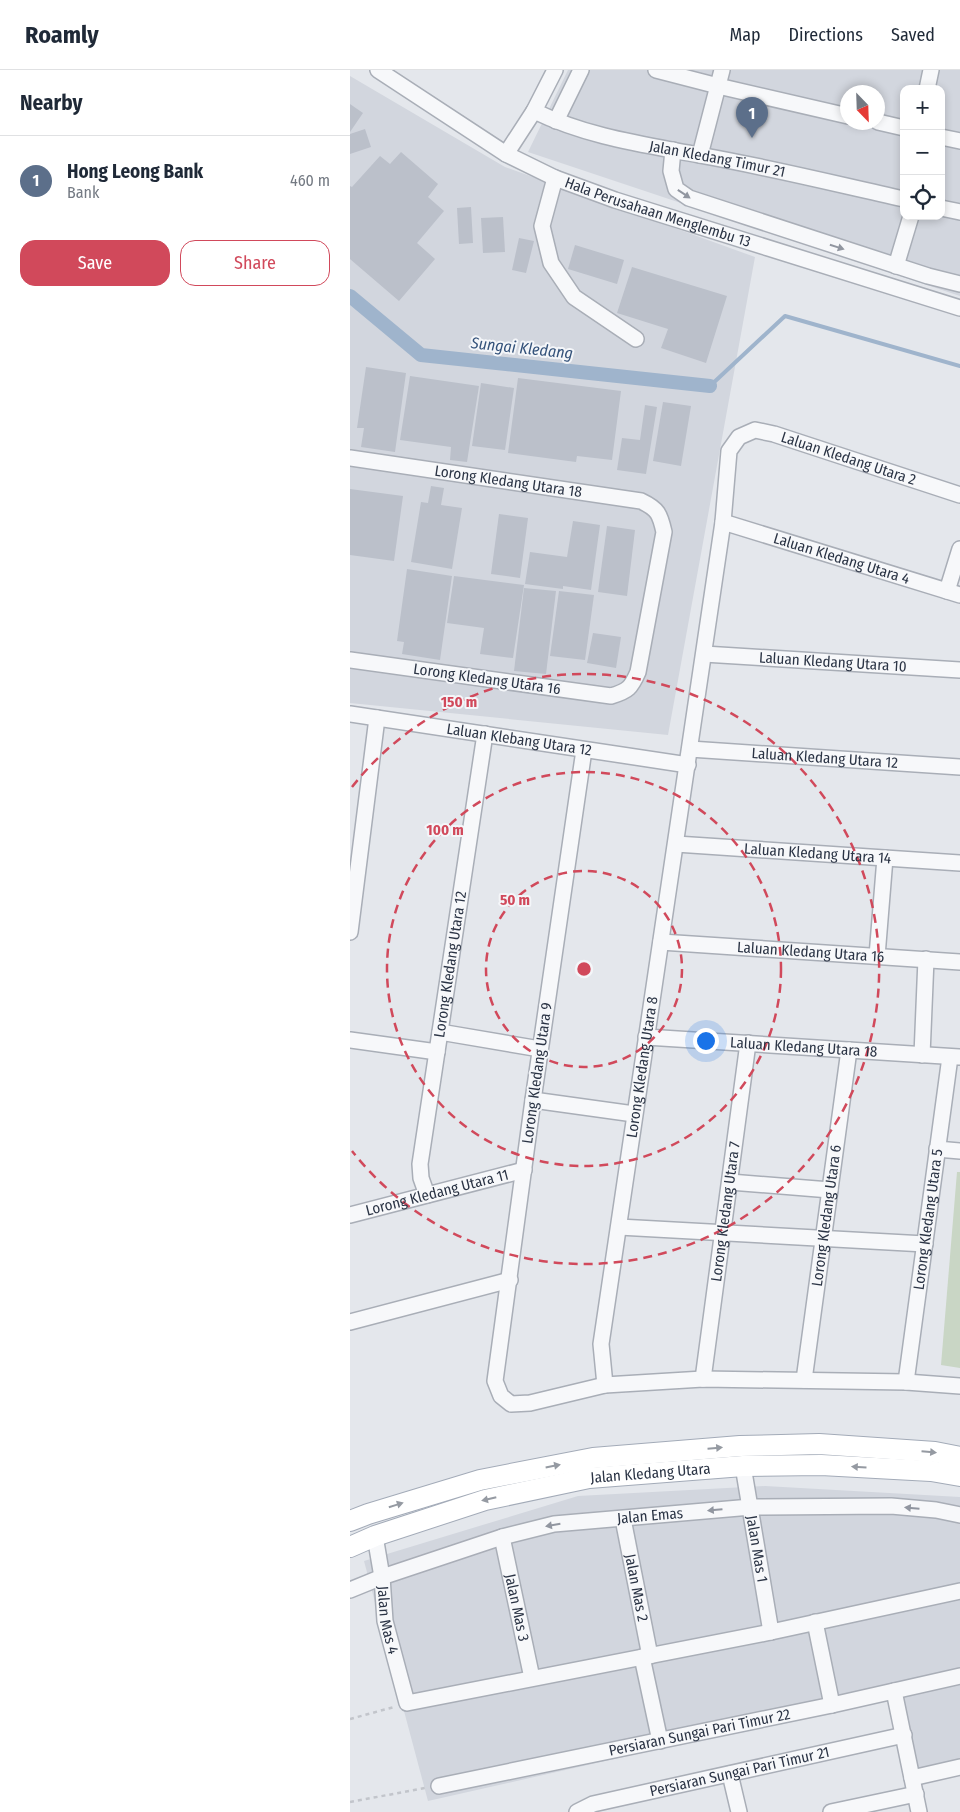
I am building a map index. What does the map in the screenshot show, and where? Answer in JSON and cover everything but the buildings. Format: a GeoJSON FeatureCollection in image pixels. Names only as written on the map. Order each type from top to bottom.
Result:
{"type":"FeatureCollection","features":[{"type":"Feature","properties":{"kind":"main road","name":"Jalan Kledang Utara"},"geometry":{"type":"LineString","coordinates":[[350,1522],[368,1514],[480,1480],[593,1458],[740,1446],[819,1444],[934,1452],[960,1457]]}},
{"type":"Feature","properties":{"kind":"main road","name":"Jalan Kledang Utara"},"geometry":{"type":"LineString","coordinates":[[350,1547],[375,1536],[485,1500],[590,1478],[743,1466],[822,1465],[931,1471],[960,1476]]}},
{"type":"Feature","properties":{"kind":"street","name":"Hala Perusahaan Menglembu 13"},"geometry":{"type":"LineString","coordinates":[[378,70],[506,154],[555,178],[615,200],[960,308]]}},
{"type":"Feature","properties":{"kind":"street"},"geometry":{"type":"LineString","coordinates":[[506,154],[534,111],[556,70]]}},
{"type":"Feature","properties":{"kind":"street"},"geometry":{"type":"LineString","coordinates":[[556,122],[581,70]]}},
{"type":"Feature","properties":{"kind":"street"},"geometry":{"type":"LineString","coordinates":[[656,70],[840,114]]}},
{"type":"Feature","properties":{"kind":"street"},"geometry":{"type":"LineString","coordinates":[[700,155],[722,70]]}},
{"type":"Feature","properties":{"kind":"street"},"geometry":{"type":"LineString","coordinates":[[928,85],[931,70]]}},
{"type":"Feature","properties":{"kind":"street","name":"Jalan Kledang Timur 21"},"geometry":{"type":"LineString","coordinates":[[534,111],[556,122],[616,140],[700,155],[900,196]]}},
{"type":"Feature","properties":{"kind":"street"},"geometry":{"type":"LineString","coordinates":[[885,124],[900,127]]}},
{"type":"Feature","properties":{"kind":"street"},"geometry":{"type":"LineString","coordinates":[[945,138],[960,141]]}},
{"type":"Feature","properties":{"kind":"street"},"geometry":{"type":"LineString","coordinates":[[672,150],[671,171],[676,189],[689,198],[896,266],[960,284]]}},
{"type":"Feature","properties":{"kind":"street"},"geometry":{"type":"LineString","coordinates":[[555,178],[542,226],[551,263],[574,297],[636,338]]}},
{"type":"Feature","properties":{"kind":"street"},"geometry":{"type":"LineString","coordinates":[[945,209],[960,212]]}},
{"type":"Feature","properties":{"kind":"street"},"geometry":{"type":"LineString","coordinates":[[896,266],[910,220]]}},
{"type":"Feature","properties":{"kind":"street","name":"Laluan Kledang Utara 2"},"geometry":{"type":"LineString","coordinates":[[739,437],[755,430],[774,434],[960,495]]}},
{"type":"Feature","properties":{"kind":"street","name":"Lorong Kledang Utara 8"},"geometry":{"type":"LineString","coordinates":[[605,1385],[601,1344],[723,522],[729,451],[739,437]]}},
{"type":"Feature","properties":{"kind":"street","name":"Lorong Kledang Utara 18"},"geometry":{"type":"LineString","coordinates":[[350,458],[641,501],[654,507],[661,516],[664,532],[638,672],[633,684],[624,692]]}},
{"type":"Feature","properties":{"kind":"street","name":"Laluan Kledang Utara 4"},"geometry":{"type":"LineString","coordinates":[[723,522],[954,593]]}},
{"type":"Feature","properties":{"kind":"street"},"geometry":{"type":"LineString","coordinates":[[954,593],[960,549]]}},
{"type":"Feature","properties":{"kind":"street","name":"Laluan Kledang Utara 10"},"geometry":{"type":"LineString","coordinates":[[704,654],[960,670]]}},
{"type":"Feature","properties":{"kind":"street","name":"Lorong Kledang Utara 16"},"geometry":{"type":"LineString","coordinates":[[350,660],[612,696],[624,692]]}},
{"type":"Feature","properties":{"kind":"street","name":"Laluan Klebang Utara 12"},"geometry":{"type":"LineString","coordinates":[[350,714],[688,765]]}},
{"type":"Feature","properties":{"kind":"street"},"geometry":{"type":"LineString","coordinates":[[350,932],[377,718]]}},
{"type":"Feature","properties":{"kind":"street","name":"Lorong Kledang Utara 12"},"geometry":{"type":"LineString","coordinates":[[427,1195],[421,1178],[420,1164],[485,734]]}},
{"type":"Feature","properties":{"kind":"street","name":"Laluan Kledang Utara 12"},"geometry":{"type":"LineString","coordinates":[[690,749],[960,767]]}},
{"type":"Feature","properties":{"kind":"street","name":"Lorong Kledang Utara 9"},"geometry":{"type":"LineString","coordinates":[[584,750],[540,1049],[495,1381],[501,1396],[511,1404],[530,1403],[605,1385]]}},
{"type":"Feature","properties":{"kind":"street","name":"Laluan Kledang Utara 14"},"geometry":{"type":"LineString","coordinates":[[676,844],[960,863]]}},
{"type":"Feature","properties":{"kind":"street"},"geometry":{"type":"LineString","coordinates":[[877,956],[885,858]]}},
{"type":"Feature","properties":{"kind":"street","name":"Laluan Kledang Utara 16"},"geometry":{"type":"LineString","coordinates":[[661,942],[960,962]]}},
{"type":"Feature","properties":{"kind":"street"},"geometry":{"type":"LineString","coordinates":[[922,1055],[926,959]]}},
{"type":"Feature","properties":{"kind":"street"},"geometry":{"type":"LineString","coordinates":[[440,1032],[540,1049]]}},
{"type":"Feature","properties":{"kind":"street","name":"Laluan Kledang Utara 18"},"geometry":{"type":"LineString","coordinates":[[646,1037],[955,1057]]}},
{"type":"Feature","properties":{"kind":"street"},"geometry":{"type":"LineString","coordinates":[[350,1040],[438,1052]]}},
{"type":"Feature","properties":{"kind":"street","name":"Lorong Kledang Utara 7"},"geometry":{"type":"LineString","coordinates":[[703,1379],[748,1044]]}},
{"type":"Feature","properties":{"kind":"street","name":"Lorong Kledang Utara 6"},"geometry":{"type":"LineString","coordinates":[[804,1380],[849,1050]]}},
{"type":"Feature","properties":{"kind":"street","name":"Lorong Kledang Utara 5"},"geometry":{"type":"LineString","coordinates":[[906,1382],[937,1149],[955,1057]]}},
{"type":"Feature","properties":{"kind":"street"},"geometry":{"type":"LineString","coordinates":[[533,1100],[634,1114]]}},
{"type":"Feature","properties":{"kind":"street"},"geometry":{"type":"LineString","coordinates":[[937,1149],[960,1151]]}},
{"type":"Feature","properties":{"kind":"street","name":"Lorong Kledang Utara 11"},"geometry":{"type":"LineString","coordinates":[[350,1215],[524,1170]]}},
{"type":"Feature","properties":{"kind":"street"},"geometry":{"type":"LineString","coordinates":[[730,1182],[830,1190]]}},
{"type":"Feature","properties":{"kind":"street"},"geometry":{"type":"LineString","coordinates":[[619,1227],[925,1244]]}},
{"type":"Feature","properties":{"kind":"street"},"geometry":{"type":"LineString","coordinates":[[350,1322],[510,1280]]}},
{"type":"Feature","properties":{"kind":"street"},"geometry":{"type":"LineString","coordinates":[[605,1385],[703,1379],[906,1382],[960,1386]]}},
{"type":"Feature","properties":{"kind":"street","name":"Jalan Mas 1"},"geometry":{"type":"LineString","coordinates":[[743,1466],[771,1632]]}},
{"type":"Feature","properties":{"kind":"street","name":"Jalan Emas"},"geometry":{"type":"LineString","coordinates":[[350,1590],[382,1577],[502,1537],[554,1524],[751,1507],[891,1506],[936,1510],[960,1515]]}},
{"type":"Feature","properties":{"kind":"street","name":"Jalan Mas 2"},"geometry":{"type":"LineString","coordinates":[[623,1519],[660,1740]]}},
{"type":"Feature","properties":{"kind":"street","name":"Jalan Mas 4"},"geometry":{"type":"LineString","coordinates":[[375,1536],[382,1577],[385,1621],[407,1703]]}},
{"type":"Feature","properties":{"kind":"street","name":"Jalan Mas 3"},"geometry":{"type":"LineString","coordinates":[[502,1537],[532,1678]]}},
{"type":"Feature","properties":{"kind":"street"},"geometry":{"type":"LineString","coordinates":[[407,1703],[771,1632],[960,1591]]}},
{"type":"Feature","properties":{"kind":"street"},"geometry":{"type":"LineString","coordinates":[[815,1622],[832,1705]]}},
{"type":"Feature","properties":{"kind":"street","name":"Persiaran Sungai Pari Timur 22"},"geometry":{"type":"LineString","coordinates":[[439,1786],[832,1705],[960,1676]]}},
{"type":"Feature","properties":{"kind":"street"},"geometry":{"type":"LineString","coordinates":[[894,1691],[919,1812]]}},
{"type":"Feature","properties":{"kind":"street","name":"Persiaran Sungai Pari Timur 21"},"geometry":{"type":"LineString","coordinates":[[577,1812],[593,1804],[904,1735]]}},
{"type":"Feature","properties":{"kind":"street"},"geometry":{"type":"LineString","coordinates":[[912,1778],[960,1767]]}},
{"type":"Feature","properties":{"kind":"street"},"geometry":{"type":"LineString","coordinates":[[730,1774],[739,1812]]}},
{"type":"Feature","properties":{"kind":"street"},"geometry":{"type":"LineString","coordinates":[[831,1812],[916,1794]]}},
{"type":"Feature","properties":{"kind":"path"},"geometry":{"type":"LineString","coordinates":[[350,1719],[407,1703]]}},
{"type":"Feature","properties":{"kind":"path"},"geometry":{"type":"LineString","coordinates":[[350,1802],[439,1786]]}},
{"type":"Feature","properties":{"kind":"shaded area"},"geometry":{"type":"Polygon","coordinates":[[[568,70],[960,70],[960,296],[528,152],[568,70]]]}},
{"type":"Feature","properties":{"kind":"shaded area"},"geometry":{"type":"Polygon","coordinates":[[[350,76],[505,167],[755,257],[668,735],[350,703],[350,76]]]}},
{"type":"Feature","properties":{"kind":"shaded area"},"geometry":{"type":"Polygon","coordinates":[[[765,1486],[960,1497],[960,1772],[912,1781],[893,1696],[428,1801],[364,1561],[578,1496],[765,1486]]]}},
{"type":"Feature","properties":{"kind":"green space"},"geometry":{"type":"Polygon","coordinates":[[[957,1172],[960,1172],[960,1368],[941,1365],[957,1172]]]}},
{"type":"Feature","properties":{"kind":"waterway","name":"Sungai Kledang"},"geometry":{"type":"LineString","coordinates":[[350,296],[421,355],[710,386]]}},
{"type":"Feature","properties":{"kind":"waterway"},"geometry":{"type":"LineString","coordinates":[[710,386],[785,316],[960,366]]}},
{"type":"Feature","properties":{"kind":"place","name":"Hong Leong Bank"},"geometry":{"type":"Point","coordinates":[752,138]}}]}
